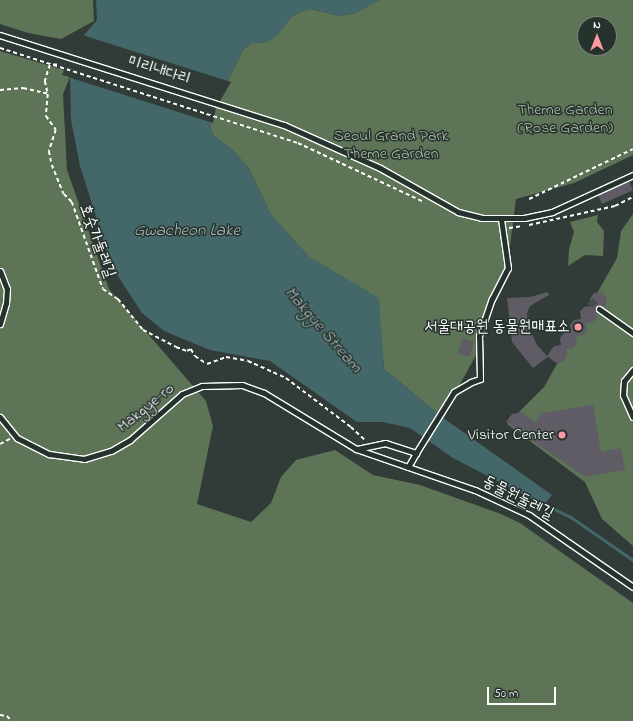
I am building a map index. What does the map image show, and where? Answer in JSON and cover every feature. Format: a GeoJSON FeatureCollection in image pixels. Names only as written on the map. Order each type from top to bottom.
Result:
{"type":"FeatureCollection","features":[{"type":"Feature","properties":{"kind":"lane","name":"미리내다리"},"geometry":{"type":"LineString","coordinates":[[0,35],[242,110],[284,125],[380,168],[458,212],[501,219],[524,218],[552,212],[633,175]]}},
{"type":"Feature","properties":{"kind":"lane"},"geometry":{"type":"LineString","coordinates":[[408,468],[416,453],[444,411],[454,392],[471,382],[480,379],[479,336],[492,299],[508,268],[501,219]]}},
{"type":"Feature","properties":{"kind":"lane"},"geometry":{"type":"LineString","coordinates":[[0,271],[7,289],[6,303],[0,324]]}},
{"type":"Feature","properties":{"kind":"lane"},"geometry":{"type":"LineString","coordinates":[[599,309],[633,333]]}},
{"type":"Feature","properties":{"kind":"lane"},"geometry":{"type":"LineString","coordinates":[[633,370],[624,381],[623,395],[633,417]]}},
{"type":"Feature","properties":{"kind":"lane","name":"Makgye-ro"},"geometry":{"type":"LineString","coordinates":[[0,417],[17,438],[49,454],[84,459],[101,456],[130,440],[182,394],[202,386],[227,383],[242,385],[264,393],[356,449]]}},
{"type":"Feature","properties":{"kind":"lane"},"geometry":{"type":"LineString","coordinates":[[356,449],[385,443],[416,453]]}},
{"type":"Feature","properties":{"kind":"lane","name":"동물원둘레길"},"geometry":{"type":"LineString","coordinates":[[356,449],[475,490],[529,515],[633,587]]}},
{"type":"Feature","properties":{"kind":"path","name":"미리내다리"},"geometry":{"type":"LineString","coordinates":[[0,48],[64,66],[238,122],[334,158],[426,203]]}},
{"type":"Feature","properties":{"kind":"path","name":"호숫가둘레길"},"geometry":{"type":"LineString","coordinates":[[64,66],[50,65],[48,69],[50,72],[45,81],[48,94],[46,116],[56,130],[49,151],[52,165],[64,194],[72,202],[103,289],[118,299],[144,330],[176,347],[187,351],[191,349],[195,356],[207,364],[226,357],[248,361],[266,368],[299,386],[351,427],[358,436],[373,446]]}},
{"type":"Feature","properties":{"kind":"path"},"geometry":{"type":"LineString","coordinates":[[0,90],[23,88],[48,94]]}},
{"type":"Feature","properties":{"kind":"path"},"geometry":{"type":"LineString","coordinates":[[529,199],[633,149]]}},
{"type":"Feature","properties":{"kind":"path"},"geometry":{"type":"LineString","coordinates":[[503,229],[615,206],[633,197]]}},
{"type":"Feature","properties":{"kind":"path"},"geometry":{"type":"LineString","coordinates":[[0,444],[3,440],[17,438]]}},
{"type":"Feature","properties":{"kind":"path"},"geometry":{"type":"LineString","coordinates":[[0,715],[7,716],[12,721]]}},
{"type":"Feature","properties":{"kind":"green space"},"geometry":{"type":"Polygon","coordinates":[[[0,0],[93,0],[94,21],[61,39],[28,33],[0,24],[0,0]]]}},
{"type":"Feature","properties":{"kind":"green space","name":"Seoul Grand Park Theme Garden"},"geometry":{"type":"Polygon","coordinates":[[[379,0],[633,0],[633,155],[574,183],[516,199],[508,261],[475,357],[442,417],[384,369],[378,298],[309,257],[271,215],[249,169],[233,150],[213,135],[210,125],[214,108],[243,50],[252,43],[266,42],[276,36],[292,16],[302,11],[311,9],[340,16],[355,13],[379,0]]]}},
{"type":"Feature","properties":{"kind":"green space"},"geometry":{"type":"Polygon","coordinates":[[[0,51],[64,70],[62,75],[70,77],[63,94],[67,170],[109,289],[206,401],[213,426],[197,504],[251,522],[271,503],[281,477],[296,460],[335,450],[373,475],[420,485],[501,514],[520,523],[633,603],[633,721],[0,721],[0,51]]]}},
{"type":"Feature","properties":{"kind":"green space"},"geometry":{"type":"Polygon","coordinates":[[[633,214],[633,546],[602,519],[585,482],[507,424],[544,387],[617,258],[621,231],[633,214]]]}},
{"type":"Feature","properties":{"kind":"green space"},"geometry":{"type":"Polygon","coordinates":[[[598,215],[597,222],[604,231],[603,256],[585,255],[568,266],[569,249],[574,232],[570,222],[598,215]]]}},
{"type":"Feature","properties":{"kind":"water","name":"Gwacheon Lake"},"geometry":{"type":"Polygon","coordinates":[[[96,0],[379,0],[355,13],[340,16],[312,9],[302,11],[292,16],[277,36],[266,42],[252,43],[243,50],[214,108],[210,125],[213,135],[233,150],[249,169],[271,215],[309,257],[379,298],[384,369],[442,417],[552,495],[544,505],[453,458],[410,428],[383,422],[357,422],[270,361],[210,350],[164,331],[142,313],[112,267],[80,166],[71,120],[70,74],[84,35],[97,20],[96,0]]]}},
{"type":"Feature","properties":{"kind":"pier"},"geometry":{"type":"Polygon","coordinates":[[[82,35],[231,82],[216,108],[213,123],[68,77],[82,35]]]}},
{"type":"Feature","properties":{"kind":"building"},"geometry":{"type":"Polygon","coordinates":[[[629,181],[633,190],[602,204],[598,195],[629,181]]]}},
{"type":"Feature","properties":{"kind":"building"},"geometry":{"type":"Polygon","coordinates":[[[548,292],[549,295],[530,306],[527,313],[528,325],[537,345],[548,357],[533,368],[512,342],[507,298],[530,297],[548,292]]]}},
{"type":"Feature","properties":{"kind":"building","name":"서울대공원 동물원매표소"},"geometry":{"type":"Polygon","coordinates":[[[601,292],[606,297],[607,303],[604,307],[596,306],[597,317],[593,322],[586,323],[587,330],[583,335],[576,336],[577,343],[573,348],[566,349],[567,356],[563,362],[556,363],[547,356],[554,346],[561,345],[560,338],[564,333],[571,332],[570,325],[574,320],[581,319],[580,312],[584,307],[591,306],[590,299],[594,293],[601,292]]]}},
{"type":"Feature","properties":{"kind":"building"},"geometry":{"type":"Polygon","coordinates":[[[462,338],[474,341],[470,356],[458,354],[462,338]]]}},
{"type":"Feature","properties":{"kind":"building","name":"Visitor Center"},"geometry":{"type":"Polygon","coordinates":[[[593,405],[601,452],[621,448],[625,470],[585,477],[506,422],[512,414],[522,412],[535,422],[542,413],[593,405]]]}},
{"type":"Feature","properties":{"kind":"waterway","name":"Makgye Stream"},"geometry":{"type":"LineString","coordinates":[[542,503],[571,517],[633,560]]}},
{"type":"Feature","properties":{"kind":"tunnel"},"geometry":{"type":"LineString","coordinates":[[590,300],[599,309]]}},
{"type":"Feature","properties":{"kind":"place","name":"서울대공원 동물원매표소"},"geometry":{"type":"Point","coordinates":[578,327]}},
{"type":"Feature","properties":{"kind":"place","name":"Visitor Center"},"geometry":{"type":"Point","coordinates":[562,435]}},
{"type":"Feature","properties":{"kind":"park label","name":"Theme Garden (Rose Garden)"},"geometry":{"type":"Point","coordinates":[565,119]}}]}
